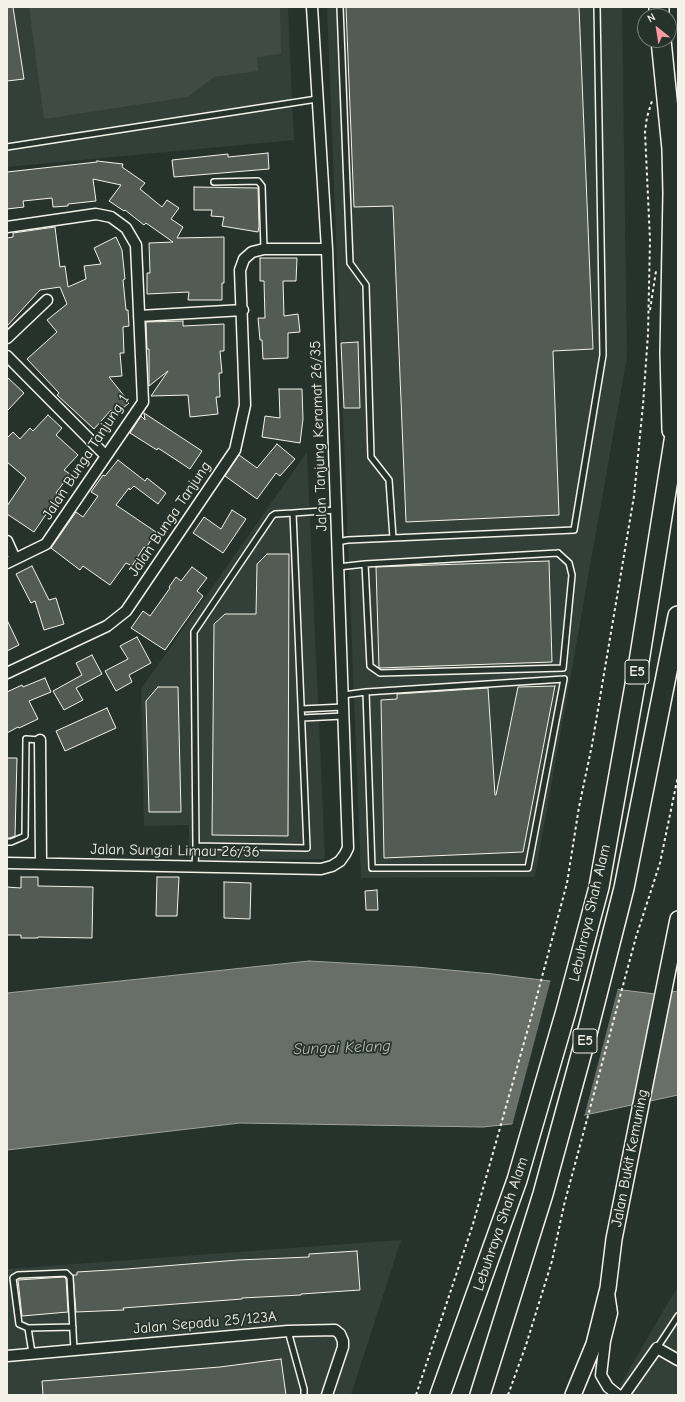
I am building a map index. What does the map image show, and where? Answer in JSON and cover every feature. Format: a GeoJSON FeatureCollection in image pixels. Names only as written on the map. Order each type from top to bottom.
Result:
{"type":"FeatureCollection","features":[{"type":"Feature","properties":{"kind":"highway"},"geometry":{"type":"LineString","coordinates":[[662,48],[672,149],[673,194],[670,353],[672,458]]}},
{"type":"Feature","properties":{"kind":"highway","name":"Lebuhraya Shah Alam"},"geometry":{"type":"LineString","coordinates":[[440,1395],[517,1180],[566,1011],[599,887],[638,668],[678,416]]}},
{"type":"Feature","properties":{"kind":"highway","name":"Lebuhraya Shah Alam"},"geometry":{"type":"LineString","coordinates":[[480,1395],[543,1194],[589,1026],[624,888],[678,616]]}},
{"type":"Feature","properties":{"kind":"main road","name":"Jalan Bukit Kemuning"},"geometry":{"type":"LineString","coordinates":[[573,1395],[594,1344],[608,1288],[614,1239],[678,919]]}},
{"type":"Feature","properties":{"kind":"street","name":"Jalan Tanjung Keramat 26/35"},"geometry":{"type":"LineString","coordinates":[[312,7],[328,249],[343,695],[348,848],[340,861]]}},
{"type":"Feature","properties":{"kind":"street"},"geometry":{"type":"LineString","coordinates":[[7,227],[96,214],[111,217],[126,228],[136,245],[139,316],[243,310]]}},
{"type":"Feature","properties":{"kind":"street","name":"Jalan Bunga Tanjung"},"geometry":{"type":"LineString","coordinates":[[7,673],[107,626],[126,611],[235,450],[245,405],[243,310],[240,270],[244,259],[252,252],[264,249],[328,249]]}},
{"type":"Feature","properties":{"kind":"street"},"geometry":{"type":"LineString","coordinates":[[7,338],[47,300]]}},
{"type":"Feature","properties":{"kind":"street","name":"Jalan Bunga Tanjung 1"},"geometry":{"type":"LineString","coordinates":[[11,561],[46,544],[143,402],[139,316]]}},
{"type":"Feature","properties":{"kind":"street"},"geometry":{"type":"LineString","coordinates":[[7,356],[106,456]]}},
{"type":"Feature","properties":{"kind":"street"},"geometry":{"type":"LineString","coordinates":[[7,541],[11,561]]}},
{"type":"Feature","properties":{"kind":"street"},"geometry":{"type":"LineString","coordinates":[[40,740],[41,863]]}},
{"type":"Feature","properties":{"kind":"street","name":"Jalan Sungai Limau 26/36"},"geometry":{"type":"LineString","coordinates":[[7,863],[321,869],[332,866],[340,861]]}},
{"type":"Feature","properties":{"kind":"street"},"geometry":{"type":"LineString","coordinates":[[608,1288],[612,1313],[605,1341],[601,1374],[608,1387],[618,1395]]}},
{"type":"Feature","properties":{"kind":"street","name":"Jalan Sepadu 25/123A"},"geometry":{"type":"LineString","coordinates":[[7,1356],[288,1331],[334,1330],[340,1334],[343,1341],[343,1347],[327,1395]]}},
{"type":"Feature","properties":{"kind":"street"},"geometry":{"type":"LineString","coordinates":[[624,1395],[657,1348],[678,1360]]}},
{"type":"Feature","properties":{"kind":"lane"},"geometry":{"type":"LineString","coordinates":[[340,7],[350,263],[366,285],[371,457],[389,480],[393,538]]}},
{"type":"Feature","properties":{"kind":"lane"},"geometry":{"type":"LineString","coordinates":[[337,542],[348,540],[574,530],[603,355],[597,7]]}},
{"type":"Feature","properties":{"kind":"lane"},"geometry":{"type":"LineString","coordinates":[[7,146],[317,99]]}},
{"type":"Feature","properties":{"kind":"lane"},"geometry":{"type":"LineString","coordinates":[[214,182],[258,181],[262,186],[264,249]]}},
{"type":"Feature","properties":{"kind":"lane"},"geometry":{"type":"LineString","coordinates":[[195,866],[194,632],[272,516],[275,514],[336,510]]}},
{"type":"Feature","properties":{"kind":"lane"},"geometry":{"type":"LineString","coordinates":[[196,846],[307,848],[293,513]]}},
{"type":"Feature","properties":{"kind":"lane"},"geometry":{"type":"LineString","coordinates":[[338,567],[365,564],[558,553],[569,562],[572,575],[563,668],[380,673],[370,666],[365,564]]}},
{"type":"Feature","properties":{"kind":"lane"},"geometry":{"type":"LineString","coordinates":[[343,695],[366,692],[564,679],[528,868],[372,868],[366,692]]}},
{"type":"Feature","properties":{"kind":"lane"},"geometry":{"type":"LineString","coordinates":[[302,709],[343,711]]}},
{"type":"Feature","properties":{"kind":"lane"},"geometry":{"type":"LineString","coordinates":[[302,718],[343,711]]}},
{"type":"Feature","properties":{"kind":"lane"},"geometry":{"type":"LineString","coordinates":[[7,842],[12,842],[25,836],[26,739],[40,740]]}},
{"type":"Feature","properties":{"kind":"lane"},"geometry":{"type":"LineString","coordinates":[[73,1327],[28,1328],[19,1324],[13,1278],[18,1275],[66,1272],[71,1279],[74,1350]]}},
{"type":"Feature","properties":{"kind":"lane"},"geometry":{"type":"LineString","coordinates":[[657,1348],[678,1316]]}},
{"type":"Feature","properties":{"kind":"lane"},"geometry":{"type":"LineString","coordinates":[[673,1324],[678,1326]]}},
{"type":"Feature","properties":{"kind":"lane"},"geometry":{"type":"LineString","coordinates":[[28,1328],[32,1353]]}},
{"type":"Feature","properties":{"kind":"lane"},"geometry":{"type":"LineString","coordinates":[[288,1331],[304,1389],[304,1395]]}},
{"type":"Feature","properties":{"kind":"path"},"geometry":{"type":"LineString","coordinates":[[416,1395],[473,1224],[567,883],[579,807],[607,662],[634,496],[648,334],[650,240],[645,132],[647,117],[652,101]]}},
{"type":"Feature","properties":{"kind":"path"},"geometry":{"type":"LineString","coordinates":[[508,1395],[526,1345],[552,1261],[570,1184],[636,937],[660,863],[678,776]]}},
{"type":"Feature","properties":{"kind":"shaded area"},"geometry":{"type":"Polygon","coordinates":[[[7,7],[288,7],[294,140],[7,167],[7,7]]]}},
{"type":"Feature","properties":{"kind":"shaded area"},"geometry":{"type":"Polygon","coordinates":[[[29,7],[280,7],[281,54],[257,57],[258,71],[214,77],[187,97],[44,119],[29,7]]]}},
{"type":"Feature","properties":{"kind":"shaded area"},"geometry":{"type":"Polygon","coordinates":[[[327,7],[622,7],[627,357],[535,877],[361,878],[327,7]]]}},
{"type":"Feature","properties":{"kind":"shaded area"},"geometry":{"type":"Polygon","coordinates":[[[307,452],[325,859],[189,860],[189,825],[144,826],[141,689],[307,452]]]}},
{"type":"Feature","properties":{"kind":"shaded area"},"geometry":{"type":"Polygon","coordinates":[[[401,1240],[351,1395],[7,1395],[7,1269],[401,1240]]]}},
{"type":"Feature","properties":{"kind":"shaded area"},"geometry":{"type":"Polygon","coordinates":[[[678,1286],[678,1395],[614,1395],[678,1286]]]}},
{"type":"Feature","properties":{"kind":"water","name":"Sungai Kelang"},"geometry":{"type":"Polygon","coordinates":[[[309,961],[416,967],[493,974],[655,994],[678,991],[678,1095],[576,1117],[483,1127],[240,1123],[7,1150],[7,993],[309,961]]]}},
{"type":"Feature","properties":{"kind":"pier"},"geometry":{"type":"Polygon","coordinates":[[[551,979],[618,988],[584,1117],[512,1126],[551,979]]]}},
{"type":"Feature","properties":{"kind":"building"},"geometry":{"type":"Polygon","coordinates":[[[7,7],[13,7],[24,79],[7,81],[7,7]]]}},
{"type":"Feature","properties":{"kind":"building"},"geometry":{"type":"Polygon","coordinates":[[[346,7],[579,7],[593,349],[553,351],[559,515],[406,522],[393,206],[354,207],[346,7]]]}},
{"type":"Feature","properties":{"kind":"building"},"geometry":{"type":"Polygon","coordinates":[[[268,153],[269,169],[174,177],[172,160],[228,154],[228,157],[268,153]]]}},
{"type":"Feature","properties":{"kind":"building"},"geometry":{"type":"Polygon","coordinates":[[[97,161],[123,164],[122,167],[145,183],[140,189],[162,207],[167,200],[179,208],[171,219],[183,227],[177,238],[224,237],[224,283],[222,283],[222,300],[188,300],[189,292],[147,294],[147,273],[150,273],[149,243],[173,242],[146,223],[144,225],[125,210],[124,211],[109,201],[121,185],[93,179],[96,201],[53,207],[52,198],[23,201],[24,207],[7,209],[7,172],[97,161]]]}},
{"type":"Feature","properties":{"kind":"building"},"geometry":{"type":"Polygon","coordinates":[[[194,187],[258,188],[258,232],[222,226],[224,217],[211,216],[212,210],[194,210],[194,187]]]}},
{"type":"Feature","properties":{"kind":"building"},"geometry":{"type":"Polygon","coordinates":[[[55,227],[60,267],[65,266],[68,287],[86,279],[84,266],[101,264],[94,248],[116,237],[122,250],[125,279],[123,280],[129,326],[123,327],[124,353],[120,353],[122,376],[109,377],[125,397],[120,397],[129,403],[115,415],[111,410],[94,429],[57,395],[59,393],[27,359],[57,332],[47,320],[67,304],[60,287],[40,290],[7,326],[7,238],[13,237],[13,233],[55,227]]]}},
{"type":"Feature","properties":{"kind":"building"},"geometry":{"type":"Polygon","coordinates":[[[260,258],[297,258],[296,281],[283,281],[284,316],[298,314],[300,332],[288,333],[288,358],[263,359],[262,340],[260,340],[258,318],[265,318],[264,281],[260,281],[260,258]]]}},
{"type":"Feature","properties":{"kind":"building"},"geometry":{"type":"Polygon","coordinates":[[[183,321],[183,326],[224,324],[224,351],[220,351],[222,373],[219,373],[220,397],[216,397],[218,414],[190,417],[188,395],[151,396],[168,371],[149,386],[149,349],[147,349],[146,322],[183,321]]]}},
{"type":"Feature","properties":{"kind":"building"},"geometry":{"type":"Polygon","coordinates":[[[358,342],[360,408],[344,408],[341,343],[358,342]]]}},
{"type":"Feature","properties":{"kind":"building"},"geometry":{"type":"Polygon","coordinates":[[[7,377],[24,393],[7,411],[7,377]]]}},
{"type":"Feature","properties":{"kind":"building"},"geometry":{"type":"Polygon","coordinates":[[[279,389],[302,389],[303,419],[300,443],[262,437],[265,416],[280,418],[279,389]]]}},
{"type":"Feature","properties":{"kind":"building"},"geometry":{"type":"Polygon","coordinates":[[[144,413],[202,451],[190,469],[158,448],[157,450],[130,433],[141,416],[145,420],[144,413]]]}},
{"type":"Feature","properties":{"kind":"building"},"geometry":{"type":"Polygon","coordinates":[[[48,415],[62,428],[56,435],[78,455],[64,470],[70,474],[56,493],[62,497],[50,515],[47,513],[34,532],[7,514],[7,506],[26,478],[7,462],[7,438],[13,432],[20,439],[30,428],[33,431],[48,415]]]}},
{"type":"Feature","properties":{"kind":"building"},"geometry":{"type":"Polygon","coordinates":[[[277,444],[295,459],[280,476],[276,473],[257,499],[225,476],[239,455],[257,468],[277,444]]]}},
{"type":"Feature","properties":{"kind":"building"},"geometry":{"type":"Polygon","coordinates":[[[118,460],[145,481],[147,478],[166,493],[158,504],[134,486],[130,490],[129,488],[116,505],[156,532],[132,566],[126,563],[110,585],[83,566],[80,570],[51,548],[76,512],[83,517],[98,496],[91,492],[103,475],[105,476],[118,460]]]}},
{"type":"Feature","properties":{"kind":"building"},"geometry":{"type":"Polygon","coordinates":[[[232,510],[246,519],[223,553],[193,533],[204,517],[221,529],[232,510]]]}},
{"type":"Feature","properties":{"kind":"building"},"geometry":{"type":"Polygon","coordinates":[[[267,554],[289,554],[288,836],[212,835],[214,624],[225,614],[256,614],[257,564],[267,554]]]}},
{"type":"Feature","properties":{"kind":"building"},"geometry":{"type":"Polygon","coordinates":[[[549,561],[552,662],[379,668],[376,567],[549,561]]]}},
{"type":"Feature","properties":{"kind":"building"},"geometry":{"type":"Polygon","coordinates":[[[32,566],[49,600],[56,598],[64,624],[44,630],[35,601],[31,603],[16,574],[32,566]]]}},
{"type":"Feature","properties":{"kind":"building"},"geometry":{"type":"Polygon","coordinates":[[[192,567],[207,578],[197,591],[203,596],[165,650],[131,628],[143,611],[150,616],[176,577],[181,581],[192,567]]]}},
{"type":"Feature","properties":{"kind":"building"},"geometry":{"type":"Polygon","coordinates":[[[7,620],[19,645],[7,651],[7,620]]]}},
{"type":"Feature","properties":{"kind":"building"},"geometry":{"type":"Polygon","coordinates":[[[137,637],[151,663],[129,675],[132,682],[116,691],[105,671],[128,659],[120,646],[137,637]]]}},
{"type":"Feature","properties":{"kind":"building"},"geometry":{"type":"Polygon","coordinates":[[[92,655],[102,674],[76,688],[83,700],[64,710],[53,691],[82,675],[76,663],[92,655]]]}},
{"type":"Feature","properties":{"kind":"building"},"geometry":{"type":"Polygon","coordinates":[[[45,678],[51,692],[29,701],[38,719],[7,733],[7,692],[22,685],[23,687],[45,678]]]}},
{"type":"Feature","properties":{"kind":"building"},"geometry":{"type":"Polygon","coordinates":[[[555,686],[523,852],[384,858],[381,700],[397,699],[397,694],[488,688],[496,795],[518,687],[555,686]]]}},
{"type":"Feature","properties":{"kind":"building"},"geometry":{"type":"Polygon","coordinates":[[[158,687],[178,687],[181,812],[149,812],[146,701],[158,687]]]}},
{"type":"Feature","properties":{"kind":"building"},"geometry":{"type":"Polygon","coordinates":[[[107,708],[116,728],[65,751],[56,731],[107,708]]]}},
{"type":"Feature","properties":{"kind":"building"},"geometry":{"type":"Polygon","coordinates":[[[7,758],[17,758],[15,836],[10,838],[7,838],[7,758]]]}},
{"type":"Feature","properties":{"kind":"building"},"geometry":{"type":"Polygon","coordinates":[[[21,877],[38,877],[38,886],[93,887],[92,938],[21,938],[21,935],[7,935],[7,887],[21,888],[21,877]]]}},
{"type":"Feature","properties":{"kind":"building"},"geometry":{"type":"Polygon","coordinates":[[[157,877],[179,877],[177,916],[156,916],[157,877]]]}},
{"type":"Feature","properties":{"kind":"building"},"geometry":{"type":"Polygon","coordinates":[[[224,882],[251,883],[250,919],[224,918],[224,882]]]}},
{"type":"Feature","properties":{"kind":"building"},"geometry":{"type":"Polygon","coordinates":[[[377,890],[378,910],[366,910],[365,891],[377,890]]]}},
{"type":"Feature","properties":{"kind":"building"},"geometry":{"type":"Polygon","coordinates":[[[357,1251],[360,1290],[123,1308],[124,1310],[76,1312],[73,1275],[77,1275],[77,1272],[238,1260],[309,1257],[309,1254],[357,1251]]]}},
{"type":"Feature","properties":{"kind":"building"},"geometry":{"type":"Polygon","coordinates":[[[64,1277],[66,1279],[68,1312],[22,1316],[18,1280],[64,1277]]]}},
{"type":"Feature","properties":{"kind":"building"},"geometry":{"type":"Polygon","coordinates":[[[281,1359],[286,1395],[43,1395],[42,1381],[220,1367],[281,1359]]]}}]}
